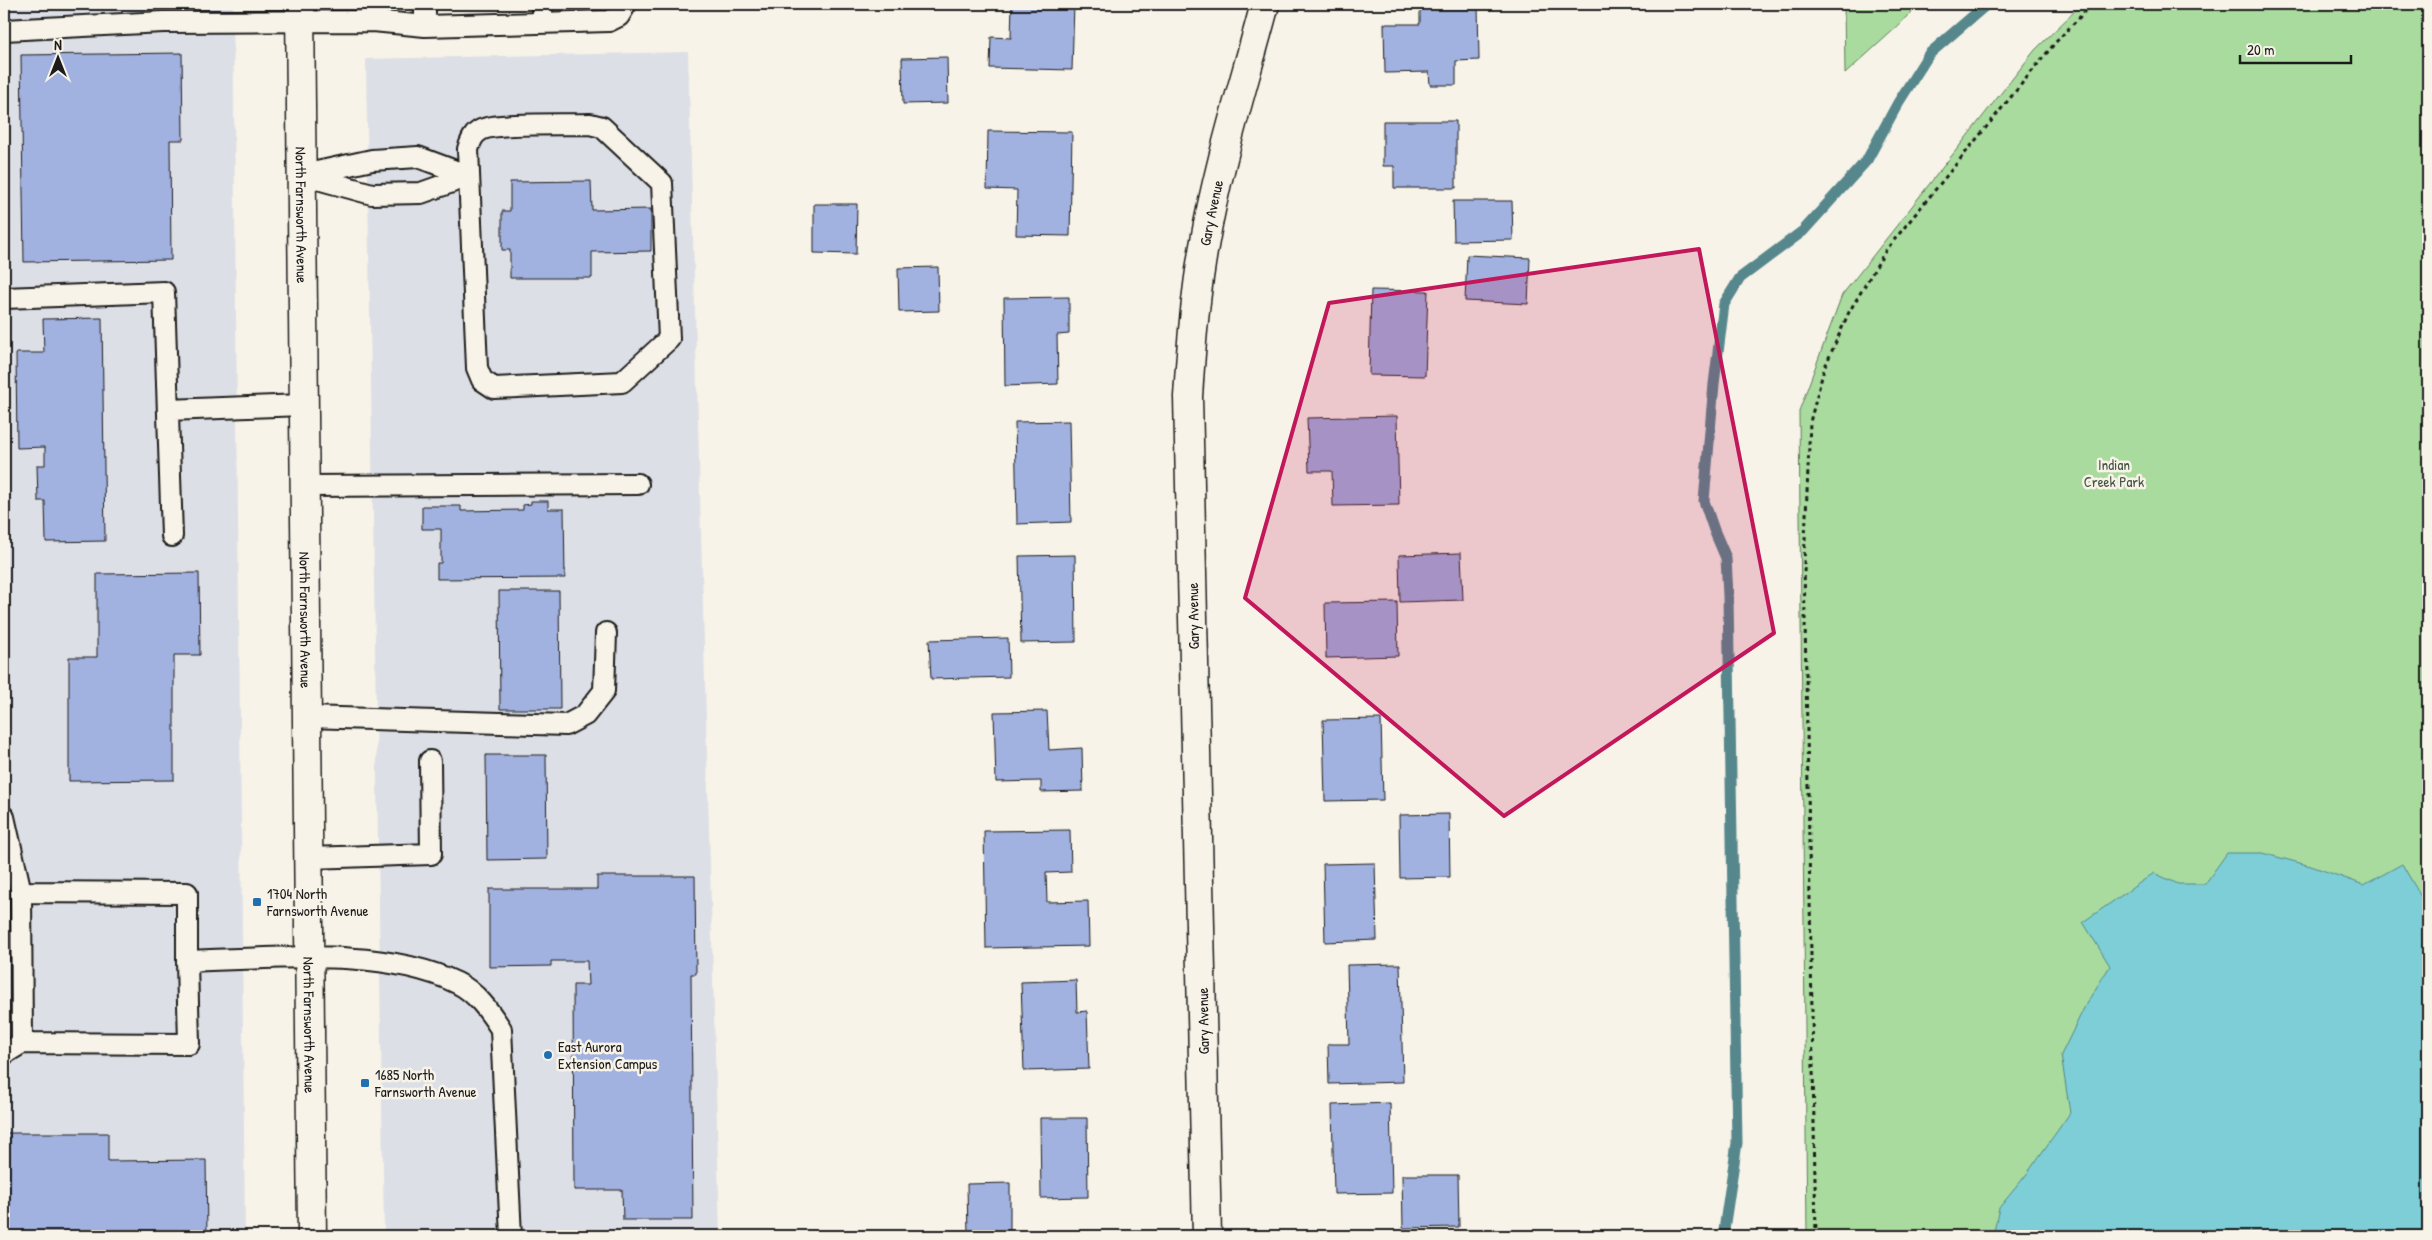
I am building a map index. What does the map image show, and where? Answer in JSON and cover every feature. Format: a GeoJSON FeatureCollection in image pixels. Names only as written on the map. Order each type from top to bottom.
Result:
{"type":"FeatureCollection","features":[{"type":"Feature","properties":{"kind":"street","name":"Gary Avenue"},"geometry":{"type":"LineString","coordinates":[[1208,1236],[1188,397],[1192,322],[1204,245],[1222,164],[1265,4]]}},
{"type":"Feature","properties":{"kind":"street","name":"North Farnsworth Avenue"},"geometry":{"type":"LineString","coordinates":[[300,13],[311,958],[312,1236]]}},
{"type":"Feature","properties":{"kind":"lane"},"geometry":{"type":"LineString","coordinates":[[425,4],[425,26]]}},
{"type":"Feature","properties":{"kind":"lane"},"geometry":{"type":"LineString","coordinates":[[4,30],[164,13],[300,13],[425,26],[542,13],[610,21],[619,16],[626,4]]}},
{"type":"Feature","properties":{"kind":"lane"},"geometry":{"type":"LineString","coordinates":[[581,124],[602,127],[662,183],[669,339],[622,382],[494,388],[482,380],[477,368],[469,176],[468,149],[473,136],[483,129],[500,126],[581,124]]}},
{"type":"Feature","properties":{"kind":"lane"},"geometry":{"type":"LineString","coordinates":[[303,175],[372,160],[418,157],[469,176]]}},
{"type":"Feature","properties":{"kind":"lane"},"geometry":{"type":"LineString","coordinates":[[303,175],[372,194],[421,193],[469,176]]}},
{"type":"Feature","properties":{"kind":"lane"},"geometry":{"type":"LineString","coordinates":[[4,298],[164,292],[172,536]]}},
{"type":"Feature","properties":{"kind":"lane"},"geometry":{"type":"LineString","coordinates":[[168,410],[304,405]]}},
{"type":"Feature","properties":{"kind":"lane"},"geometry":{"type":"LineString","coordinates":[[306,486],[638,484]]}},
{"type":"Feature","properties":{"kind":"lane"},"geometry":{"type":"LineString","coordinates":[[308,717],[566,725],[585,715],[604,691],[606,634]]}},
{"type":"Feature","properties":{"kind":"lane"},"geometry":{"type":"LineString","coordinates":[[309,858],[431,854],[430,761]]}},
{"type":"Feature","properties":{"kind":"lane"},"geometry":{"type":"LineString","coordinates":[[4,817],[21,892],[22,1043]]}},
{"type":"Feature","properties":{"kind":"lane"},"geometry":{"type":"LineString","coordinates":[[4,1054],[22,1043],[189,1044],[187,893],[21,892]]}},
{"type":"Feature","properties":{"kind":"lane"},"geometry":{"type":"LineString","coordinates":[[187,961],[311,958],[385,961],[427,971],[459,984],[489,1009],[501,1029],[512,1236]]}},
{"type":"Feature","properties":{"kind":"path"},"geometry":{"type":"LineString","coordinates":[[1816,1236],[1804,563],[1810,422],[1824,369],[1845,320],[1886,250],[2055,43],[2092,4]]}},
{"type":"Feature","properties":{"kind":"highlighted area"},"geometry":{"type":"Polygon","coordinates":[[[1699,249],[1774,633],[1504,816],[1245,598],[1329,303],[1699,249]]]}},
{"type":"Feature","properties":{"kind":"shaded area"},"geometry":{"type":"Polygon","coordinates":[[[4,4],[233,4],[245,1236],[4,1236],[4,4]]]}},
{"type":"Feature","properties":{"kind":"shaded area"},"geometry":{"type":"Polygon","coordinates":[[[688,52],[720,1236],[384,1236],[366,59],[688,52]]]}},
{"type":"Feature","properties":{"kind":"green space"},"geometry":{"type":"Polygon","coordinates":[[[1844,4],[1918,4],[1899,25],[1845,74],[1844,4]]]}},
{"type":"Feature","properties":{"kind":"green space","name":"Indian Creek Park"},"geometry":{"type":"Polygon","coordinates":[[[2082,4],[2428,4],[2428,1236],[1807,1236],[1799,411],[1842,295],[2035,50],[2082,4]]]}},
{"type":"Feature","properties":{"kind":"water"},"geometry":{"type":"Polygon","coordinates":[[[2227,853],[2262,853],[2311,866],[2364,885],[2402,864],[2428,909],[2428,1236],[1993,1236],[1999,1208],[2026,1175],[2070,1113],[2061,1055],[2086,1004],[2110,966],[2083,922],[2154,873],[2178,884],[2205,884],[2227,853]]]}},
{"type":"Feature","properties":{"kind":"building"},"geometry":{"type":"Polygon","coordinates":[[[1012,4],[1074,4],[1072,70],[990,68],[991,37],[1011,38],[1012,4]]]}},
{"type":"Feature","properties":{"kind":"building"},"geometry":{"type":"Polygon","coordinates":[[[1420,4],[1478,4],[1479,60],[1456,61],[1456,85],[1430,85],[1429,72],[1385,73],[1384,24],[1420,24],[1420,4]]]}},
{"type":"Feature","properties":{"kind":"building"},"geometry":{"type":"Polygon","coordinates":[[[182,53],[183,140],[170,140],[171,260],[24,262],[21,55],[182,53]]]}},
{"type":"Feature","properties":{"kind":"building"},"geometry":{"type":"Polygon","coordinates":[[[947,57],[948,103],[903,104],[902,58],[947,57]]]}},
{"type":"Feature","properties":{"kind":"building"},"geometry":{"type":"Polygon","coordinates":[[[1383,121],[1456,121],[1456,188],[1394,188],[1394,166],[1383,166],[1383,121]]]}},
{"type":"Feature","properties":{"kind":"building"},"geometry":{"type":"Polygon","coordinates":[[[988,131],[1072,132],[1070,236],[1016,235],[1017,190],[987,189],[988,131]]]}},
{"type":"Feature","properties":{"kind":"building"},"geometry":{"type":"Polygon","coordinates":[[[591,181],[592,210],[651,209],[651,251],[592,252],[592,278],[510,278],[510,250],[502,250],[502,211],[510,211],[510,182],[591,181]]]}},
{"type":"Feature","properties":{"kind":"building"},"geometry":{"type":"Polygon","coordinates":[[[1453,201],[1512,201],[1513,240],[1454,241],[1453,201]]]}},
{"type":"Feature","properties":{"kind":"building"},"geometry":{"type":"Polygon","coordinates":[[[814,204],[857,204],[856,254],[814,253],[814,204]]]}},
{"type":"Feature","properties":{"kind":"building"},"geometry":{"type":"Polygon","coordinates":[[[1467,255],[1530,258],[1528,304],[1465,301],[1467,255]]]}},
{"type":"Feature","properties":{"kind":"building"},"geometry":{"type":"Polygon","coordinates":[[[938,267],[939,311],[899,312],[898,268],[938,267]]]}},
{"type":"Feature","properties":{"kind":"building"},"geometry":{"type":"Polygon","coordinates":[[[1371,290],[1428,291],[1425,376],[1369,375],[1371,290]]]}},
{"type":"Feature","properties":{"kind":"building"},"geometry":{"type":"Polygon","coordinates":[[[1069,297],[1069,334],[1057,335],[1058,384],[1005,386],[1004,298],[1069,297]]]}},
{"type":"Feature","properties":{"kind":"building"},"geometry":{"type":"Polygon","coordinates":[[[102,318],[105,541],[46,542],[45,501],[38,501],[37,465],[45,465],[45,447],[17,448],[16,353],[44,353],[43,319],[102,318]]]}},
{"type":"Feature","properties":{"kind":"building"},"geometry":{"type":"Polygon","coordinates":[[[1397,416],[1399,505],[1333,506],[1332,471],[1309,471],[1307,418],[1397,416]]]}},
{"type":"Feature","properties":{"kind":"building"},"geometry":{"type":"Polygon","coordinates":[[[1069,421],[1071,522],[1017,524],[1015,422],[1069,421]]]}},
{"type":"Feature","properties":{"kind":"building"},"geometry":{"type":"Polygon","coordinates":[[[531,501],[548,501],[548,509],[564,509],[565,578],[437,579],[437,563],[441,563],[441,529],[422,529],[422,506],[461,506],[461,511],[523,510],[523,505],[531,504],[531,501]]]}},
{"type":"Feature","properties":{"kind":"building"},"geometry":{"type":"Polygon","coordinates":[[[1461,553],[1463,600],[1400,602],[1399,555],[1461,553]]]}},
{"type":"Feature","properties":{"kind":"building"},"geometry":{"type":"Polygon","coordinates":[[[1075,555],[1076,642],[1021,643],[1019,556],[1075,555]]]}},
{"type":"Feature","properties":{"kind":"building"},"geometry":{"type":"Polygon","coordinates":[[[199,573],[200,655],[174,655],[174,780],[69,781],[69,657],[97,657],[97,574],[199,573]]]}},
{"type":"Feature","properties":{"kind":"building"},"geometry":{"type":"Polygon","coordinates":[[[499,591],[559,591],[560,709],[500,709],[499,591]]]}},
{"type":"Feature","properties":{"kind":"building"},"geometry":{"type":"Polygon","coordinates":[[[1397,602],[1398,656],[1326,658],[1325,603],[1397,602]]]}},
{"type":"Feature","properties":{"kind":"building"},"geometry":{"type":"Polygon","coordinates":[[[1008,638],[1009,677],[931,679],[929,640],[1008,638]]]}},
{"type":"Feature","properties":{"kind":"building"},"geometry":{"type":"Polygon","coordinates":[[[1047,711],[1049,750],[1082,748],[1083,791],[1041,792],[1041,781],[996,782],[994,712],[1047,711]]]}},
{"type":"Feature","properties":{"kind":"building"},"geometry":{"type":"Polygon","coordinates":[[[1381,719],[1383,800],[1325,801],[1323,720],[1381,719]]]}},
{"type":"Feature","properties":{"kind":"building"},"geometry":{"type":"Polygon","coordinates":[[[486,755],[546,755],[547,859],[487,860],[486,755]]]}},
{"type":"Feature","properties":{"kind":"building"},"geometry":{"type":"Polygon","coordinates":[[[1449,814],[1450,877],[1400,878],[1399,815],[1449,814]]]}},
{"type":"Feature","properties":{"kind":"building"},"geometry":{"type":"Polygon","coordinates":[[[1070,830],[1071,872],[1046,873],[1047,902],[1088,901],[1089,946],[986,948],[984,831],[1070,830]]]}},
{"type":"Feature","properties":{"kind":"building"},"geometry":{"type":"Polygon","coordinates":[[[1375,863],[1377,940],[1325,942],[1323,864],[1375,863]]]}},
{"type":"Feature","properties":{"kind":"building"},"geometry":{"type":"Polygon","coordinates":[[[597,876],[695,876],[696,974],[691,974],[693,1220],[623,1220],[622,1190],[574,1190],[573,985],[588,985],[587,961],[551,961],[551,966],[489,967],[489,889],[597,889],[597,876]]]}},
{"type":"Feature","properties":{"kind":"building"},"geometry":{"type":"Polygon","coordinates":[[[1400,964],[1403,1082],[1329,1084],[1328,1044],[1349,1044],[1347,965],[1400,964]]]}},
{"type":"Feature","properties":{"kind":"building"},"geometry":{"type":"Polygon","coordinates":[[[1076,980],[1077,1012],[1087,1011],[1089,1069],[1024,1071],[1021,982],[1076,980]]]}},
{"type":"Feature","properties":{"kind":"building"},"geometry":{"type":"Polygon","coordinates":[[[1390,1103],[1392,1193],[1334,1194],[1332,1105],[1390,1103]]]}},
{"type":"Feature","properties":{"kind":"building"},"geometry":{"type":"Polygon","coordinates":[[[1040,1118],[1087,1118],[1088,1197],[1041,1198],[1040,1118]]]}},
{"type":"Feature","properties":{"kind":"building"},"geometry":{"type":"Polygon","coordinates":[[[4,1133],[108,1133],[108,1161],[206,1160],[207,1236],[4,1236],[4,1133]]]}},
{"type":"Feature","properties":{"kind":"building"},"geometry":{"type":"Polygon","coordinates":[[[1402,1175],[1458,1175],[1459,1227],[1403,1228],[1402,1175]]]}},
{"type":"Feature","properties":{"kind":"building"},"geometry":{"type":"Polygon","coordinates":[[[1010,1183],[1010,1235],[968,1236],[967,1184],[1010,1183]]]}},
{"type":"Feature","properties":{"kind":"waterway"},"geometry":{"type":"LineString","coordinates":[[1723,1236],[1737,1143],[1728,596],[1726,558],[1704,501],[1714,384],[1724,304],[1740,278],[1803,231],[1867,160],[1898,103],[1929,54],[1987,4]]}},
{"type":"Feature","properties":{"kind":"place","name":"1704 North Farnsworth Avenue"},"geometry":{"type":"Point","coordinates":[257,902]}},
{"type":"Feature","properties":{"kind":"place","name":"East Aurora Extension Campus"},"geometry":{"type":"Point","coordinates":[548,1055]}},
{"type":"Feature","properties":{"kind":"place","name":"1685 North Farnsworth Avenue"},"geometry":{"type":"Point","coordinates":[365,1083]}}]}
